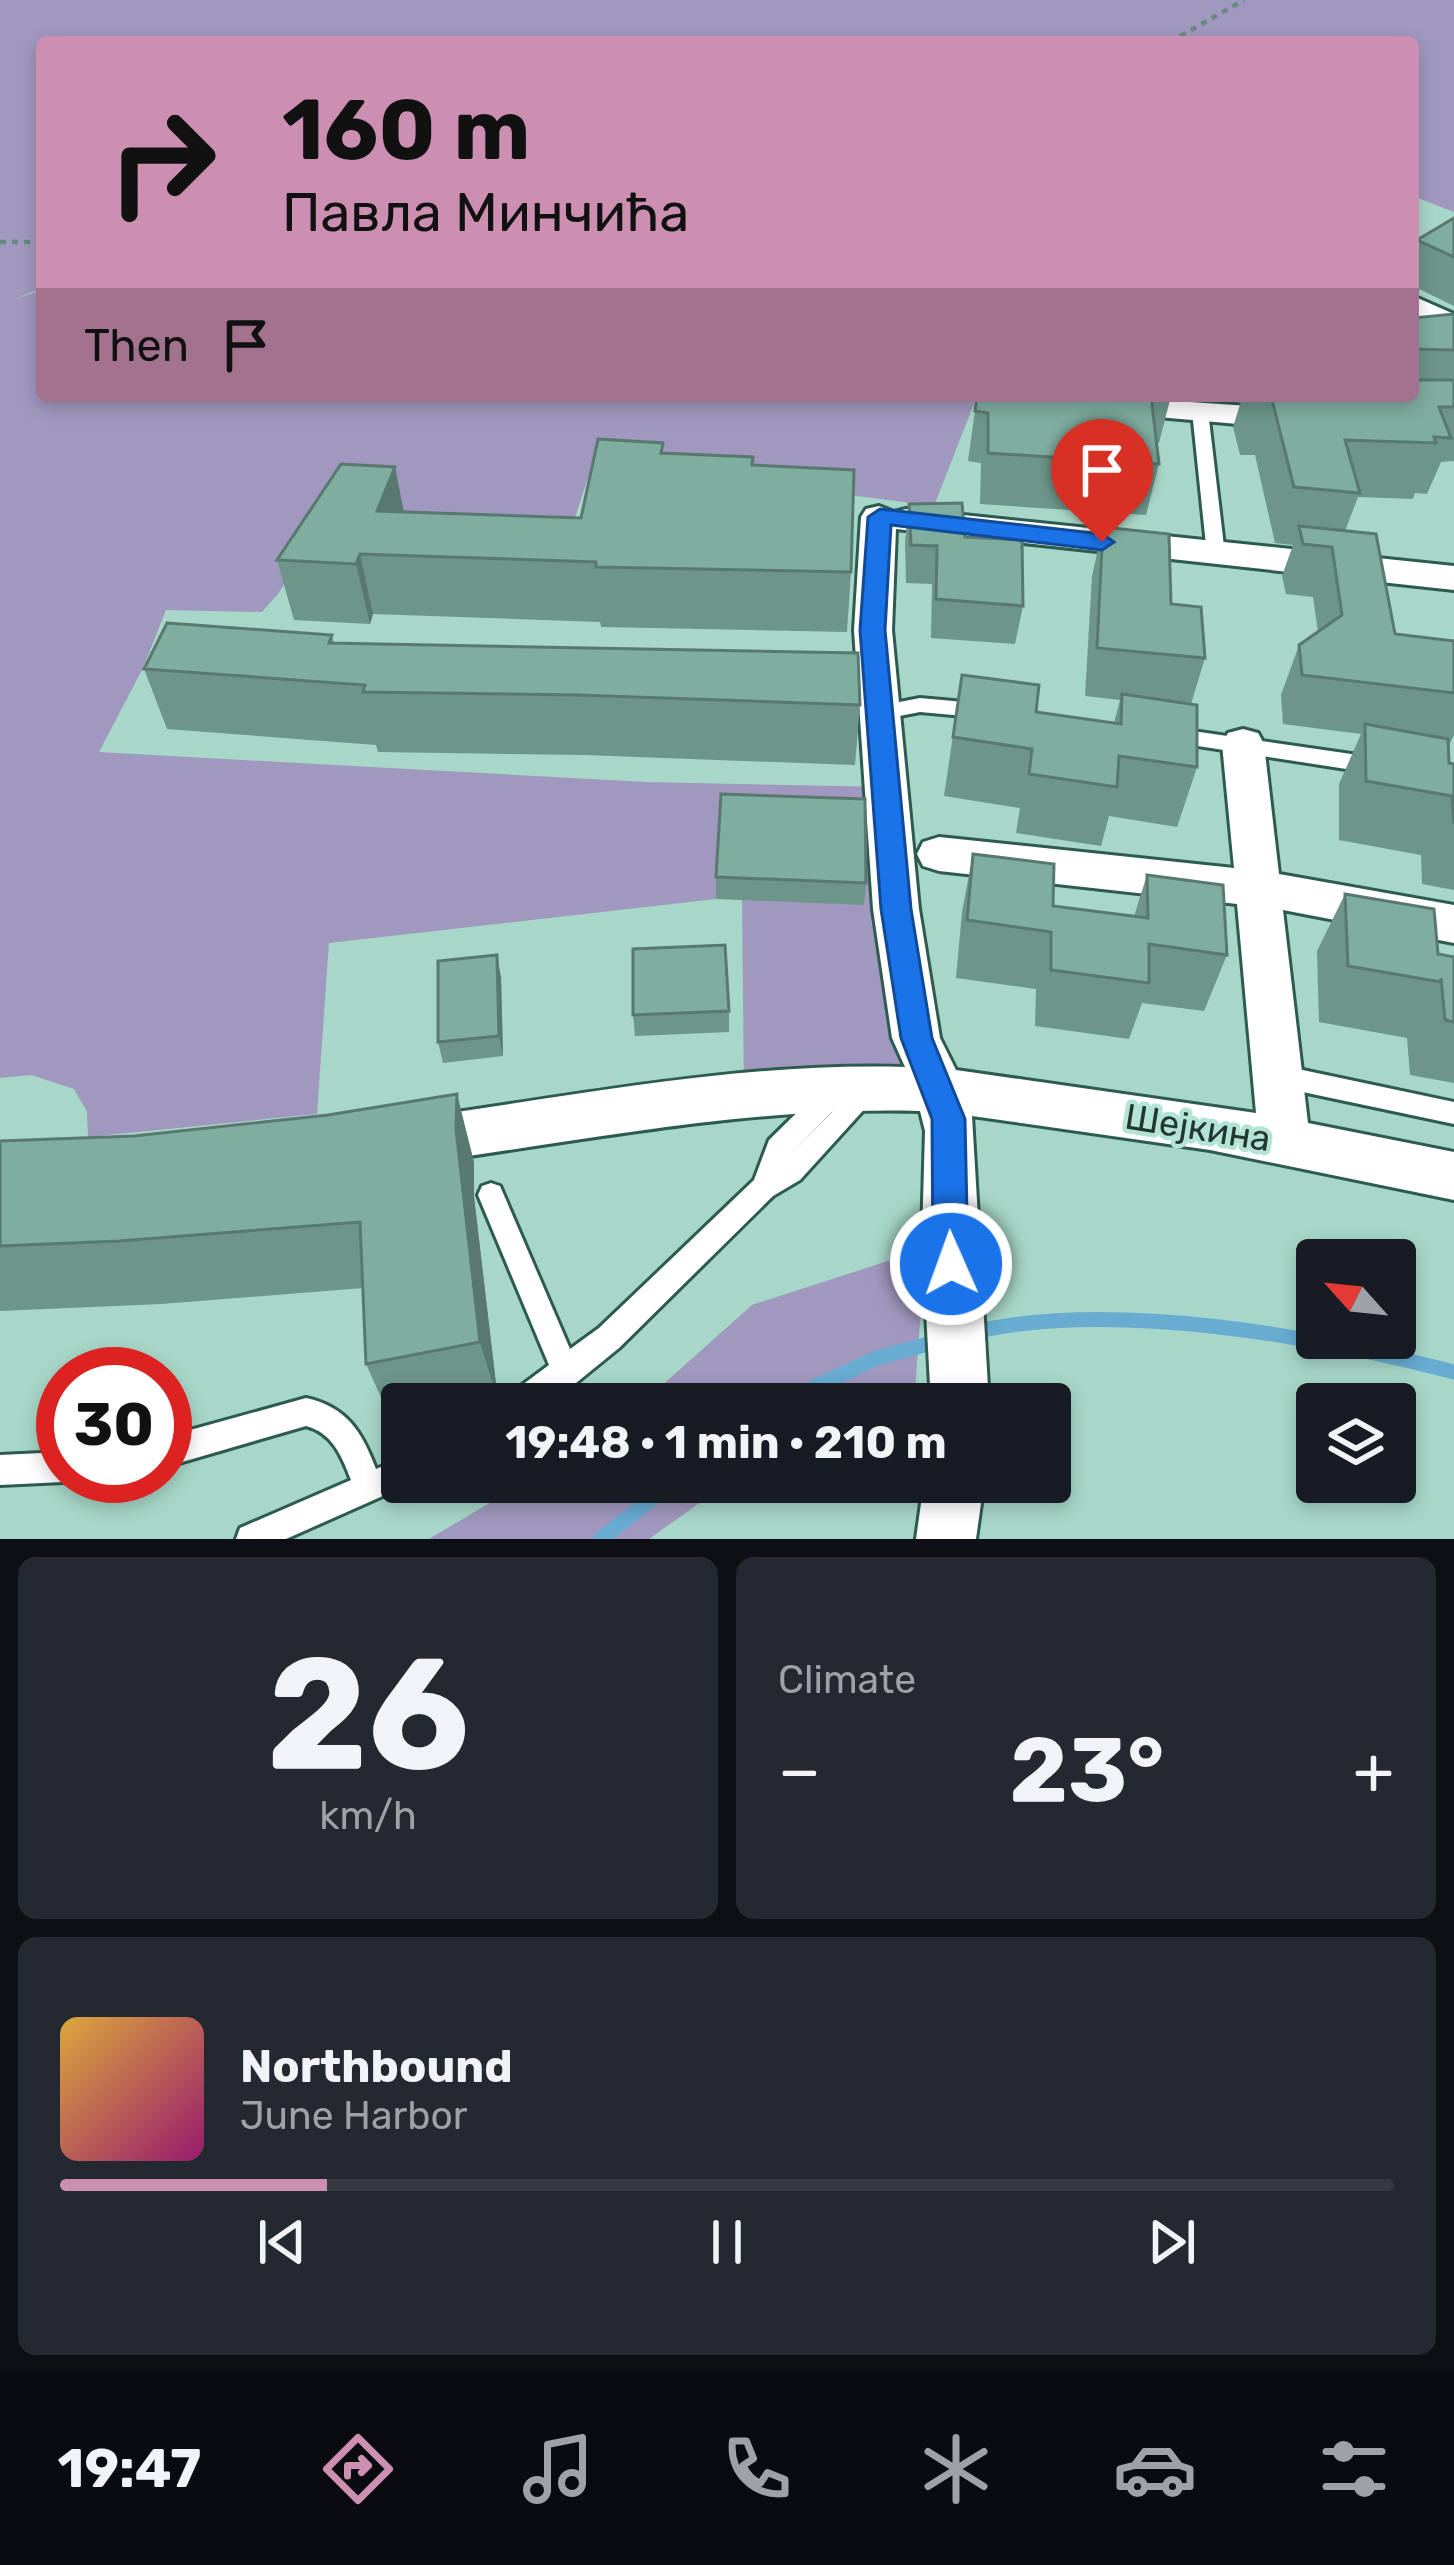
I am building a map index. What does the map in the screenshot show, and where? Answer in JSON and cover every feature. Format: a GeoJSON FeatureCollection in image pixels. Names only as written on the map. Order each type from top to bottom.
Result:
{"type":"FeatureCollection","features":[{"type":"Feature","properties":{"kind":"street"},"geometry":{"type":"LineString","coordinates":[[1419,308],[1454,326]]}},
{"type":"Feature","properties":{"kind":"street"},"geometry":{"type":"LineString","coordinates":[[1103,402],[1334,422]]}},
{"type":"Feature","properties":{"kind":"street"},"geometry":{"type":"LineString","coordinates":[[836,510],[1454,578]]}},
{"type":"Feature","properties":{"kind":"street"},"geometry":{"type":"LineString","coordinates":[[880,517],[873,578],[878,693],[905,974],[916,1038],[940,1090],[952,1143],[952,1292],[958,1383]]}},
{"type":"Feature","properties":{"kind":"street"},"geometry":{"type":"LineString","coordinates":[[830,670],[878,693]]}},
{"type":"Feature","properties":{"kind":"street"},"geometry":{"type":"LineString","coordinates":[[1243,744],[1284,1140]]}},
{"type":"Feature","properties":{"kind":"street"},"geometry":{"type":"LineString","coordinates":[[939,854],[1258,888],[1454,924]]}},
{"type":"Feature","properties":{"kind":"street","name":"Шејкина"},"geometry":{"type":"LineString","coordinates":[[357,1147],[467,1136],[625,1109],[856,1087],[940,1090],[1284,1140],[1454,1176]]}},
{"type":"Feature","properties":{"kind":"street"},"geometry":{"type":"LineString","coordinates":[[946,1539],[951,1503]]}},
{"type":"Feature","properties":{"kind":"lane"},"geometry":{"type":"LineString","coordinates":[[1200,411],[1216,555]]}},
{"type":"Feature","properties":{"kind":"lane"},"geometry":{"type":"LineString","coordinates":[[878,693],[920,705],[1012,714]]}},
{"type":"Feature","properties":{"kind":"lane"},"geometry":{"type":"LineString","coordinates":[[1150,732],[1390,768]]}},
{"type":"Feature","properties":{"kind":"lane"},"geometry":{"type":"LineString","coordinates":[[1279,1076],[1454,1113]]}},
{"type":"Feature","properties":{"kind":"lane"},"geometry":{"type":"LineString","coordinates":[[551,1383],[671,1282],[764,1187],[791,1172],[856,1087]]}},
{"type":"Feature","properties":{"kind":"lane"},"geometry":{"type":"LineString","coordinates":[[491,1195],[566,1373]]}},
{"type":"Feature","properties":{"kind":"lane"},"geometry":{"type":"LineString","coordinates":[[192,1444],[306,1412],[319,1413],[340,1427],[350,1441],[370,1489]]}},
{"type":"Feature","properties":{"kind":"lane"},"geometry":{"type":"LineString","coordinates":[[0,1470],[36,1468]]}},
{"type":"Feature","properties":{"kind":"lane"},"geometry":{"type":"LineString","coordinates":[[251,1539],[381,1484]]}},
{"type":"Feature","properties":{"kind":"path"},"geometry":{"type":"LineString","coordinates":[[1181,36],[1244,0]]}},
{"type":"Feature","properties":{"kind":"path"},"geometry":{"type":"LineString","coordinates":[[0,242],[36,242]]}},
{"type":"Feature","properties":{"kind":"shaded area"},"geometry":{"type":"Polygon","coordinates":[[[0,0],[1454,0],[1454,212],[1419,198],[1419,36],[36,36],[36,290],[14,299],[36,292],[36,402],[975,402],[934,506],[593,462],[572,527],[332,510],[262,612],[166,610],[143,668],[99,752],[645,782],[889,787],[940,1090],[744,1096],[742,896],[329,943],[317,1114],[88,1137],[87,1112],[74,1089],[31,1075],[0,1078],[0,0]]]}},
{"type":"Feature","properties":{"kind":"shaded area"},"geometry":{"type":"Polygon","coordinates":[[[900,1257],[922,1295],[916,1383],[665,1383],[752,1305],[900,1257]]]}},
{"type":"Feature","properties":{"kind":"shaded area"},"geometry":{"type":"Polygon","coordinates":[[[490,1503],[700,1503],[649,1539],[429,1539],[490,1503]]]}},
{"type":"Feature","properties":{"kind":"building"},"geometry":{"type":"Polygon","coordinates":[[[1454,218],[1454,257],[1419,239],[1454,218]]]}},
{"type":"Feature","properties":{"kind":"building"},"geometry":{"type":"Polygon","coordinates":[[[1454,314],[1454,350],[1419,349],[1419,317],[1454,314]]]}},
{"type":"Feature","properties":{"kind":"building"},"geometry":{"type":"Polygon","coordinates":[[[1419,380],[1454,380],[1454,407],[1439,407],[1451,438],[1434,437],[1436,443],[1345,440],[1360,493],[1294,487],[1273,402],[1419,402],[1419,380]]]}},
{"type":"Feature","properties":{"kind":"building"},"geometry":{"type":"Polygon","coordinates":[[[976,402],[1152,402],[1159,464],[988,453],[988,413],[975,411],[976,402]]]}},
{"type":"Feature","properties":{"kind":"building"},"geometry":{"type":"Polygon","coordinates":[[[598,439],[663,443],[661,453],[753,457],[752,465],[854,470],[851,572],[596,567],[596,562],[360,554],[356,564],[277,560],[341,464],[395,467],[377,511],[581,518],[598,439]]]}},
{"type":"Feature","properties":{"kind":"building"},"geometry":{"type":"Polygon","coordinates":[[[962,503],[965,537],[1022,540],[1023,606],[936,599],[937,546],[911,545],[909,504],[962,503]]]}},
{"type":"Feature","properties":{"kind":"building"},"geometry":{"type":"Polygon","coordinates":[[[1299,526],[1376,534],[1395,634],[1454,641],[1454,693],[1302,675],[1299,645],[1342,615],[1332,547],[1303,544],[1299,526]]]}},
{"type":"Feature","properties":{"kind":"building"},"geometry":{"type":"Polygon","coordinates":[[[1103,527],[1169,534],[1171,604],[1201,607],[1205,658],[1097,648],[1103,527]]]}},
{"type":"Feature","properties":{"kind":"building"},"geometry":{"type":"Polygon","coordinates":[[[167,623],[332,635],[329,643],[858,653],[860,705],[363,692],[365,685],[144,669],[167,623]]]}},
{"type":"Feature","properties":{"kind":"building"},"geometry":{"type":"Polygon","coordinates":[[[962,675],[1039,685],[1036,712],[1121,724],[1122,694],[1197,705],[1197,767],[1119,756],[1117,787],[1029,774],[1032,749],[953,737],[962,675]]]}},
{"type":"Feature","properties":{"kind":"building"},"geometry":{"type":"Polygon","coordinates":[[[1365,724],[1448,739],[1449,763],[1454,764],[1454,824],[1452,796],[1366,781],[1365,724]]]}},
{"type":"Feature","properties":{"kind":"building"},"geometry":{"type":"Polygon","coordinates":[[[721,794],[865,799],[866,883],[716,877],[721,794]]]}},
{"type":"Feature","properties":{"kind":"building"},"geometry":{"type":"Polygon","coordinates":[[[973,854],[1054,864],[1053,906],[1148,918],[1147,875],[1223,885],[1227,955],[1149,944],[1149,983],[1051,970],[1051,932],[967,920],[973,854]]]}},
{"type":"Feature","properties":{"kind":"building"},"geometry":{"type":"Polygon","coordinates":[[[1345,894],[1434,909],[1438,954],[1454,957],[1454,1022],[1445,1020],[1441,978],[1441,982],[1348,966],[1345,894]]]}},
{"type":"Feature","properties":{"kind":"building"},"geometry":{"type":"Polygon","coordinates":[[[725,945],[729,1011],[633,1015],[633,949],[725,945]]]}},
{"type":"Feature","properties":{"kind":"building"},"geometry":{"type":"Polygon","coordinates":[[[497,955],[499,1036],[438,1042],[438,961],[497,955]]]}},
{"type":"Feature","properties":{"kind":"building"},"geometry":{"type":"Polygon","coordinates":[[[457,1094],[456,1129],[480,1342],[366,1364],[360,1222],[0,1246],[0,1141],[134,1136],[328,1115],[457,1094]]]}},
{"type":"Feature","properties":{"kind":"waterway"},"geometry":{"type":"LineString","coordinates":[[970,1333],[1025,1323],[1085,1320],[1213,1326],[1340,1346],[1454,1372]]}},
{"type":"Feature","properties":{"kind":"waterway"},"geometry":{"type":"LineString","coordinates":[[823,1383],[877,1358],[939,1341]]}},
{"type":"Feature","properties":{"kind":"waterway"},"geometry":{"type":"LineString","coordinates":[[601,1539],[646,1503]]}},
{"type":"Feature","properties":{"kind":"route"},"geometry":{"type":"LineString","coordinates":[[951,1264],[949,1119],[916,1038],[896,909],[873,630],[880,517],[1102,542]]}}]}
